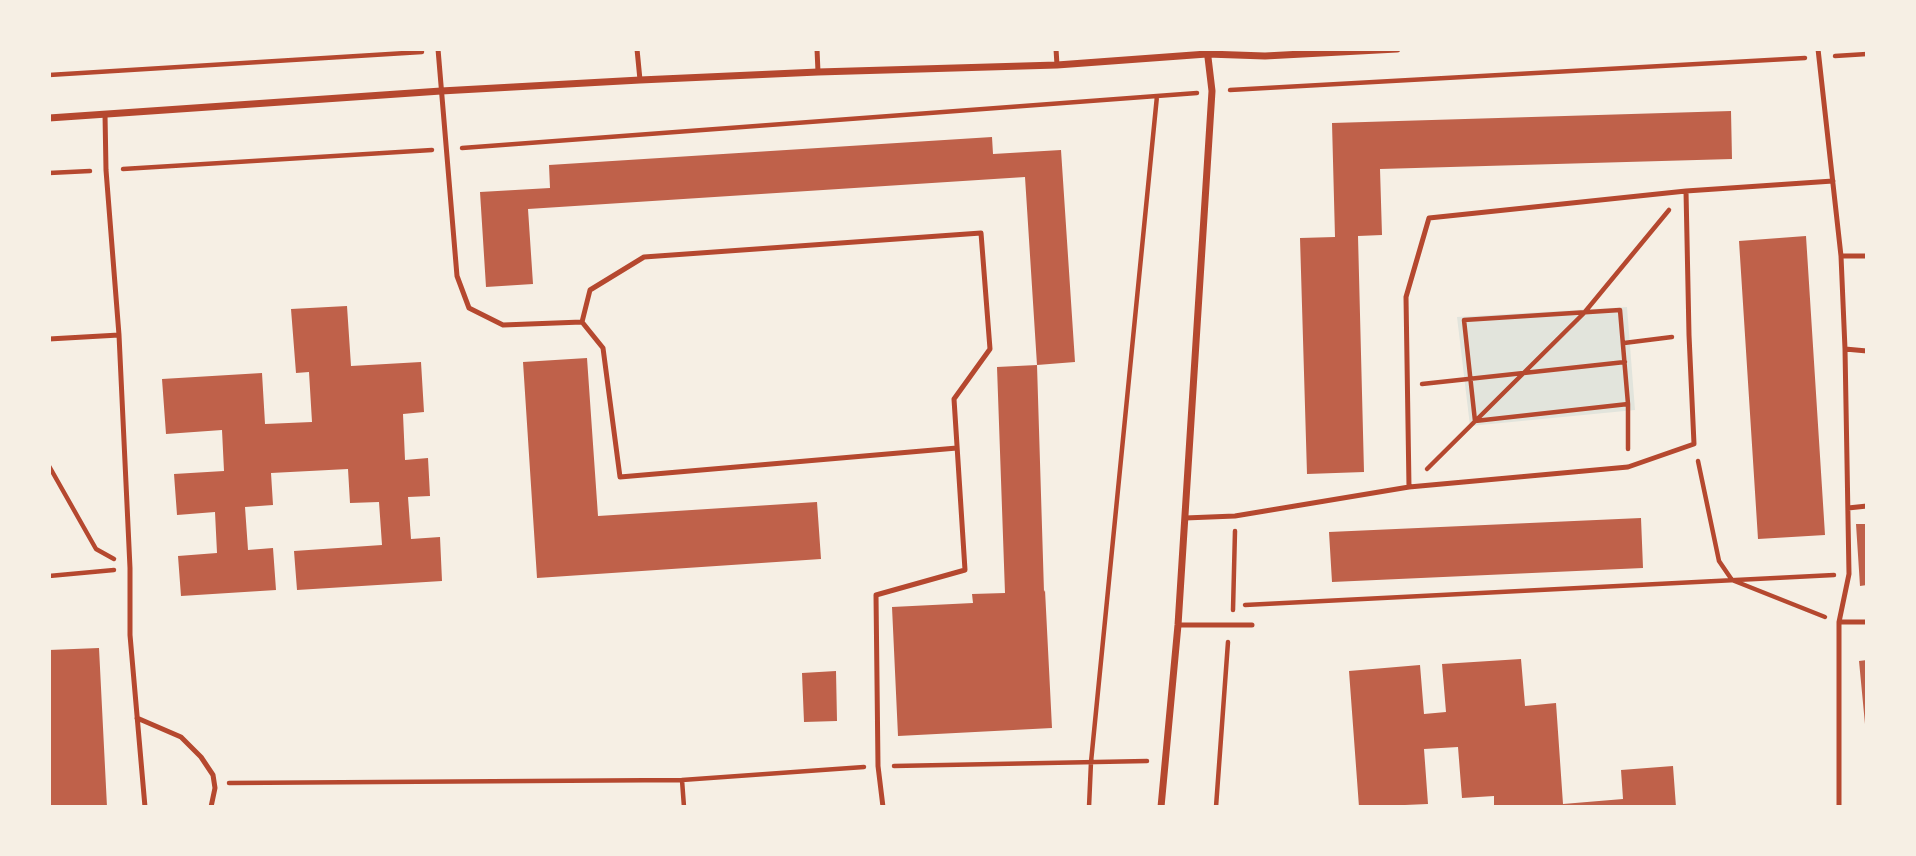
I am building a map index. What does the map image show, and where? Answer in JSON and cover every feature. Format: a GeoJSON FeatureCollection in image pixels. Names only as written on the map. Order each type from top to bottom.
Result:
{"type":"FeatureCollection","features":[{"type":"Feature","properties":{"kind":"street"},"geometry":{"type":"LineString","coordinates":[[49,118],[640,80],[1057,65],[1207,52],[1265,56],[1397,49]]}},
{"type":"Feature","properties":{"kind":"street"},"geometry":{"type":"LineString","coordinates":[[1161,807],[1178,625],[1212,92],[1207,52]]}},
{"type":"Feature","properties":{"kind":"lane"},"geometry":{"type":"LineString","coordinates":[[637,49],[640,80]]}},
{"type":"Feature","properties":{"kind":"lane"},"geometry":{"type":"LineString","coordinates":[[817,49],[818,72]]}},
{"type":"Feature","properties":{"kind":"lane"},"geometry":{"type":"LineString","coordinates":[[1056,49],[1057,65]]}},
{"type":"Feature","properties":{"kind":"lane"},"geometry":{"type":"LineString","coordinates":[[1818,49],[1841,256],[1845,349],[1849,574],[1839,622],[1839,807]]}},
{"type":"Feature","properties":{"kind":"lane"},"geometry":{"type":"LineString","coordinates":[[438,50],[457,276],[469,308],[503,325],[582,322]]}},
{"type":"Feature","properties":{"kind":"lane"},"geometry":{"type":"LineString","coordinates":[[105,114],[106,170],[119,335],[130,568],[130,635],[145,807]]}},
{"type":"Feature","properties":{"kind":"lane"},"geometry":{"type":"LineString","coordinates":[[1409,487],[1406,296],[1429,218],[1686,191],[1833,181]]}},
{"type":"Feature","properties":{"kind":"lane"},"geometry":{"type":"LineString","coordinates":[[1185,517],[1235,516],[1409,487],[1628,467],[1694,444],[1686,191]]}},
{"type":"Feature","properties":{"kind":"lane"},"geometry":{"type":"LineString","coordinates":[[582,322],[590,290],[644,257],[981,233],[990,349],[954,399],[965,570],[876,595],[878,766],[883,807]]}},
{"type":"Feature","properties":{"kind":"lane"},"geometry":{"type":"LineString","coordinates":[[1841,256],[1867,256]]}},
{"type":"Feature","properties":{"kind":"lane"},"geometry":{"type":"LineString","coordinates":[[582,322],[603,348],[620,477],[957,448]]}},
{"type":"Feature","properties":{"kind":"lane"},"geometry":{"type":"LineString","coordinates":[[49,339],[119,335]]}},
{"type":"Feature","properties":{"kind":"lane"},"geometry":{"type":"LineString","coordinates":[[1845,349],[1867,351]]}},
{"type":"Feature","properties":{"kind":"lane"},"geometry":{"type":"LineString","coordinates":[[1848,508],[1867,506]]}},
{"type":"Feature","properties":{"kind":"lane"},"geometry":{"type":"LineString","coordinates":[[1839,622],[1867,622]]}},
{"type":"Feature","properties":{"kind":"lane"},"geometry":{"type":"LineString","coordinates":[[1178,625],[1252,625]]}},
{"type":"Feature","properties":{"kind":"lane"},"geometry":{"type":"LineString","coordinates":[[137,718],[181,737],[201,757],[213,775],[215,788],[211,807]]}},
{"type":"Feature","properties":{"kind":"path"},"geometry":{"type":"LineString","coordinates":[[49,75],[438,50]]}},
{"type":"Feature","properties":{"kind":"path"},"geometry":{"type":"LineString","coordinates":[[49,173],[446,149],[1212,92],[1867,54]]}},
{"type":"Feature","properties":{"kind":"path"},"geometry":{"type":"LineString","coordinates":[[1089,807],[1091,762],[1157,96]]}},
{"type":"Feature","properties":{"kind":"path"},"geometry":{"type":"LineString","coordinates":[[1409,487],[1584,313],[1686,191]]}},
{"type":"Feature","properties":{"kind":"path"},"geometry":{"type":"LineString","coordinates":[[1475,421],[1464,320],[1620,310],[1628,404],[1628,467]]}},
{"type":"Feature","properties":{"kind":"path"},"geometry":{"type":"LineString","coordinates":[[1624,343],[1689,335]]}},
{"type":"Feature","properties":{"kind":"path"},"geometry":{"type":"LineString","coordinates":[[1407,386],[1625,362]]}},
{"type":"Feature","properties":{"kind":"path"},"geometry":{"type":"LineString","coordinates":[[1475,421],[1628,404]]}},
{"type":"Feature","properties":{"kind":"path"},"geometry":{"type":"LineString","coordinates":[[1694,444],[1719,561],[1732,580],[1839,622]]}},
{"type":"Feature","properties":{"kind":"path"},"geometry":{"type":"LineString","coordinates":[[49,466],[96,549],[130,568]]}},
{"type":"Feature","properties":{"kind":"path"},"geometry":{"type":"LineString","coordinates":[[1216,807],[1229,625],[1234,606],[1235,516]]}},
{"type":"Feature","properties":{"kind":"path"},"geometry":{"type":"LineString","coordinates":[[49,576],[130,568]]}},
{"type":"Feature","properties":{"kind":"path"},"geometry":{"type":"LineString","coordinates":[[1234,606],[1849,574]]}},
{"type":"Feature","properties":{"kind":"path"},"geometry":{"type":"LineString","coordinates":[[213,775],[228,783],[682,780],[878,766],[1165,761]]}},
{"type":"Feature","properties":{"kind":"path"},"geometry":{"type":"LineString","coordinates":[[682,780],[684,807]]}},
{"type":"Feature","properties":{"kind":"shaded area"},"geometry":{"type":"Polygon","coordinates":[[[1627,307],[1635,410],[1470,426],[1457,317],[1627,307]]]}},
{"type":"Feature","properties":{"kind":"building"},"geometry":{"type":"Polygon","coordinates":[[[1731,111],[1732,159],[1380,169],[1382,235],[1358,236],[1364,472],[1307,474],[1300,238],[1335,237],[1332,123],[1731,111]]]}},
{"type":"Feature","properties":{"kind":"building"},"geometry":{"type":"Polygon","coordinates":[[[992,137],[993,154],[1061,150],[1075,362],[1037,365],[1025,177],[528,209],[533,284],[486,287],[480,192],[550,188],[549,165],[992,137]]]}},
{"type":"Feature","properties":{"kind":"building"},"geometry":{"type":"Polygon","coordinates":[[[1806,236],[1825,535],[1758,539],[1739,241],[1806,236]]]}},
{"type":"Feature","properties":{"kind":"building"},"geometry":{"type":"Polygon","coordinates":[[[347,306],[351,366],[421,362],[424,412],[403,414],[405,460],[428,458],[430,496],[408,497],[411,539],[440,537],[442,581],[297,590],[294,551],[382,545],[379,502],[350,503],[348,469],[271,473],[273,505],[245,507],[248,550],[273,548],[276,590],[181,596],[178,556],[217,553],[215,512],[177,515],[174,474],[224,471],[222,430],[166,434],[162,379],[262,373],[265,424],[312,422],[309,372],[296,373],[291,309],[347,306]]]}},
{"type":"Feature","properties":{"kind":"building"},"geometry":{"type":"Polygon","coordinates":[[[587,358],[598,516],[817,502],[821,559],[537,578],[523,362],[587,358]]]}},
{"type":"Feature","properties":{"kind":"building"},"geometry":{"type":"Polygon","coordinates":[[[1037,365],[1044,592],[1045,590],[1052,728],[898,736],[892,607],[973,603],[972,594],[1005,593],[997,367],[1037,365]]]}},
{"type":"Feature","properties":{"kind":"building"},"geometry":{"type":"Polygon","coordinates":[[[1641,518],[1643,568],[1332,582],[1329,532],[1641,518]]]}},
{"type":"Feature","properties":{"kind":"building"},"geometry":{"type":"Polygon","coordinates":[[[1856,524],[1867,524],[1867,585],[1860,586],[1856,524]]]}},
{"type":"Feature","properties":{"kind":"building"},"geometry":{"type":"Polygon","coordinates":[[[99,648],[107,807],[49,807],[49,650],[99,648]]]}},
{"type":"Feature","properties":{"kind":"building"},"geometry":{"type":"Polygon","coordinates":[[[1521,659],[1525,706],[1556,703],[1563,804],[1623,799],[1621,770],[1673,766],[1676,807],[1494,807],[1494,796],[1462,798],[1458,747],[1424,749],[1428,804],[1359,807],[1349,671],[1420,665],[1424,714],[1446,712],[1442,664],[1521,659]]]}},
{"type":"Feature","properties":{"kind":"building"},"geometry":{"type":"Polygon","coordinates":[[[1867,660],[1867,723],[1865,724],[1859,661],[1867,660]]]}},
{"type":"Feature","properties":{"kind":"building"},"geometry":{"type":"Polygon","coordinates":[[[836,671],[837,721],[804,722],[802,673],[836,671]]]}}]}
